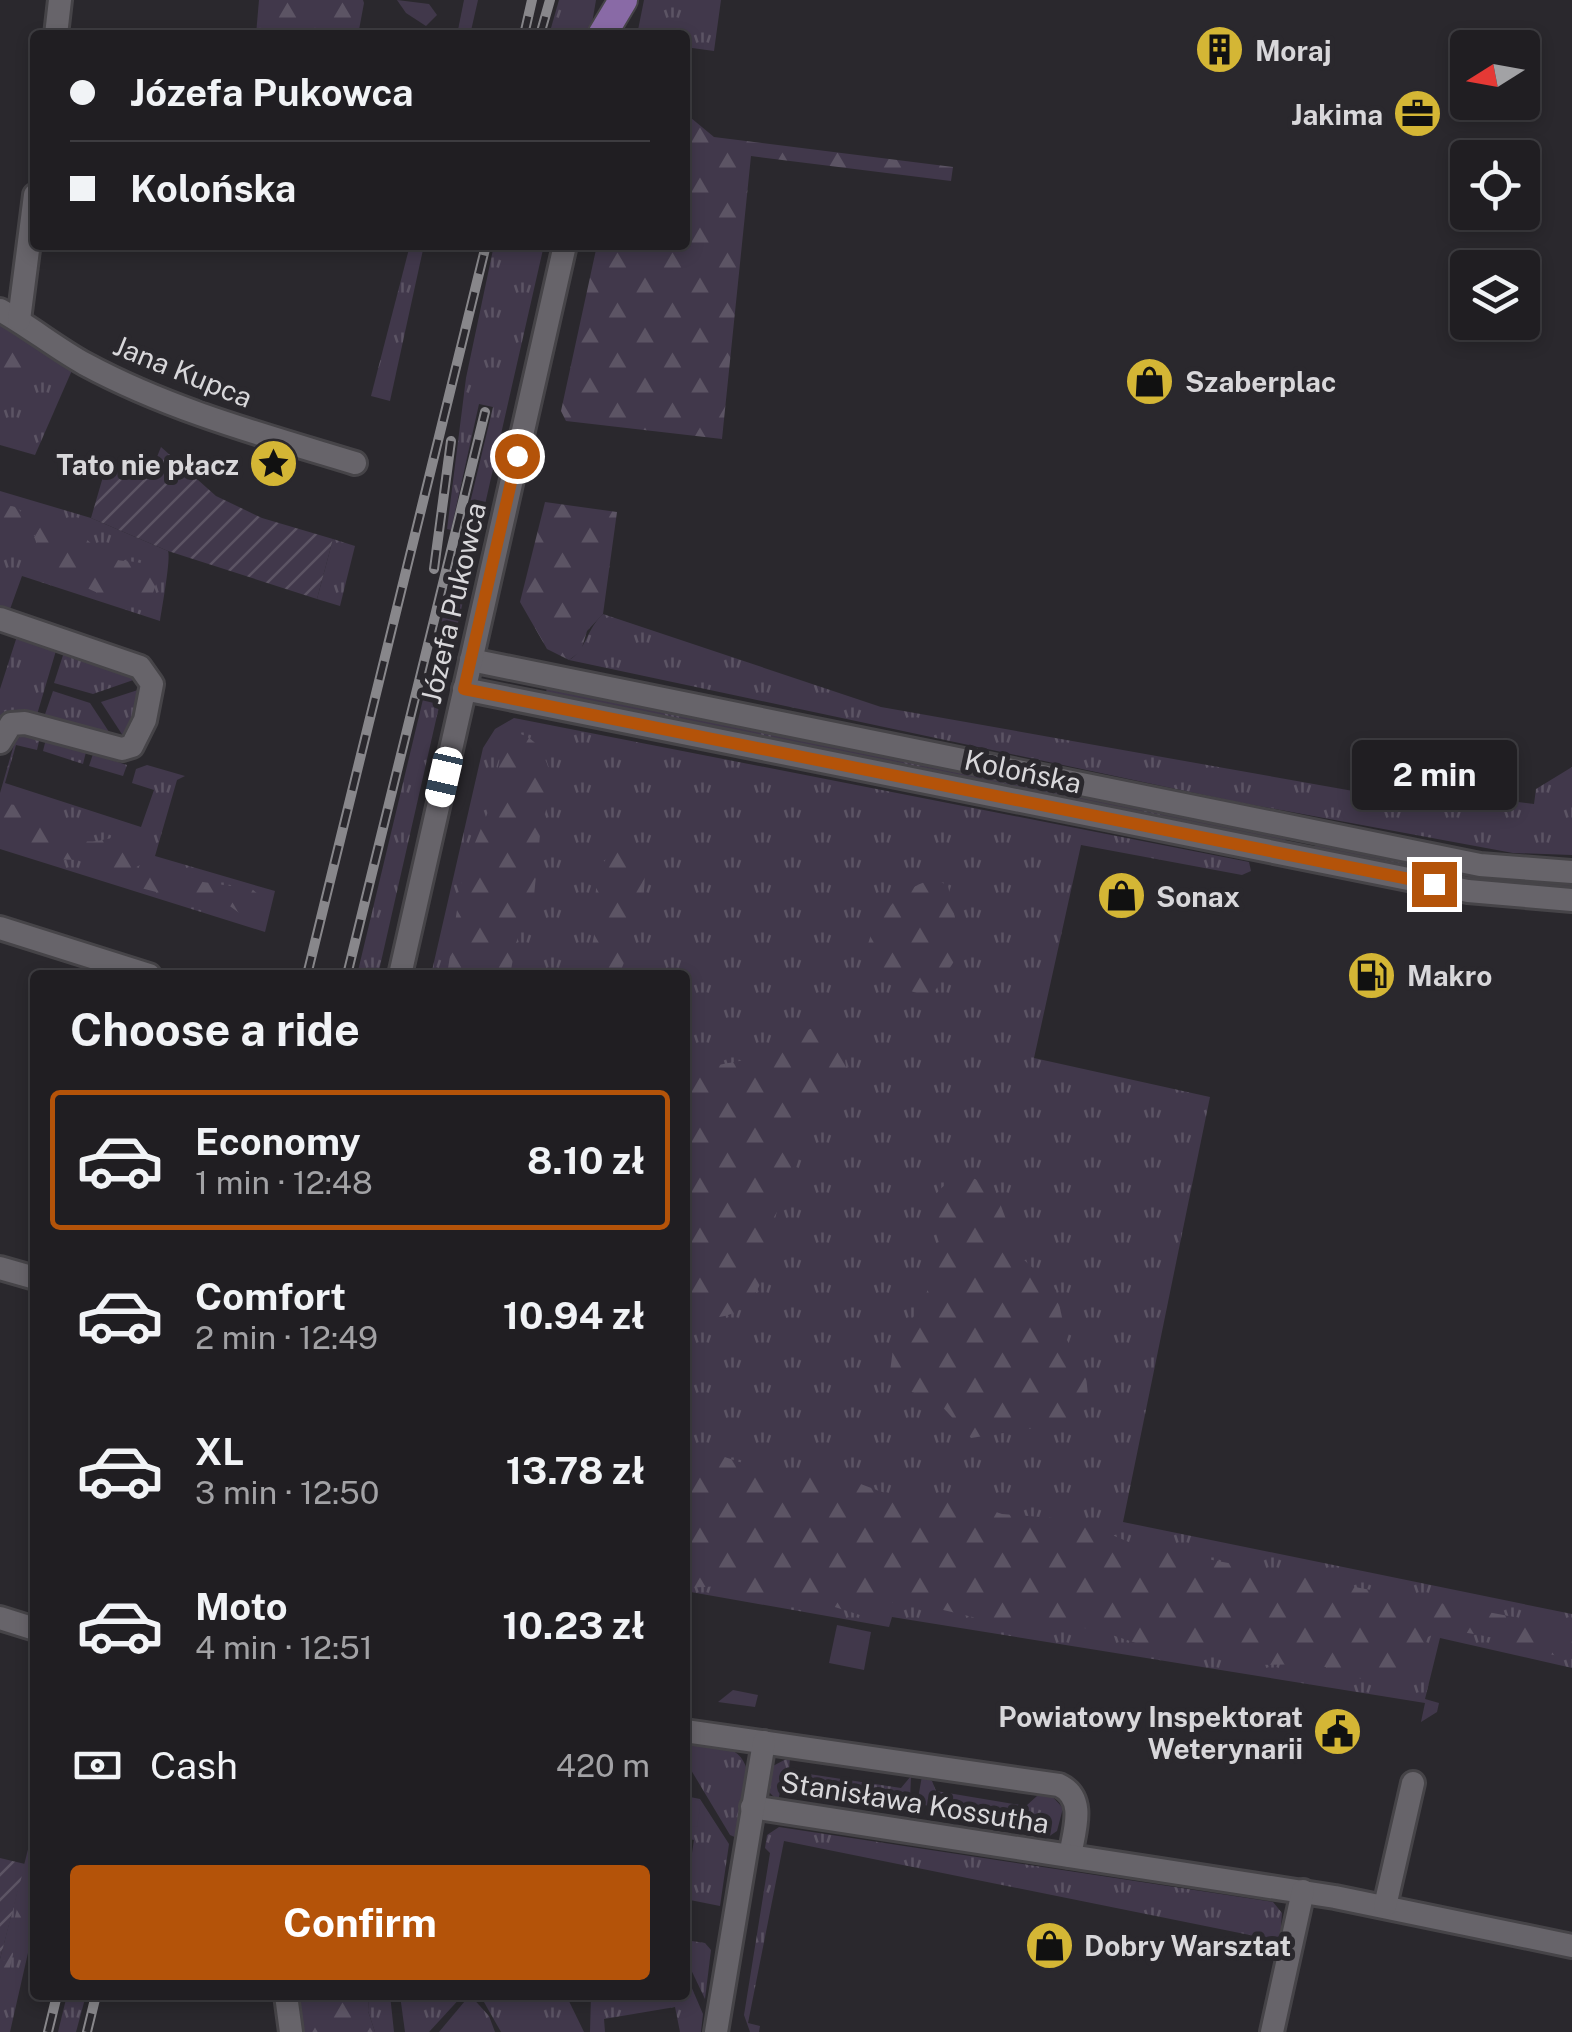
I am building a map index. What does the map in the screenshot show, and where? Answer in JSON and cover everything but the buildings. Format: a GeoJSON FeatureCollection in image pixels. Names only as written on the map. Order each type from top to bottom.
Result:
{"type":"FeatureCollection","features":[{"type":"Feature","properties":{"kind":"main road"},"geometry":{"type":"LineString","coordinates":[[605,30],[623,0]]}},
{"type":"Feature","properties":{"kind":"street"},"geometry":{"type":"LineString","coordinates":[[57,30],[60,0]]}},
{"type":"Feature","properties":{"kind":"street"},"geometry":{"type":"LineString","coordinates":[[603,30],[608,0]]}},
{"type":"Feature","properties":{"kind":"street"},"geometry":{"type":"LineString","coordinates":[[9,315],[30,217]]}},
{"type":"Feature","properties":{"kind":"street","name":"Józefa Pukowca"},"geometry":{"type":"LineString","coordinates":[[401,970],[563,250]]}},
{"type":"Feature","properties":{"kind":"street","name":"Jana Kupca"},"geometry":{"type":"LineString","coordinates":[[9,315],[82,362],[134,388],[202,416],[355,463]]}},
{"type":"Feature","properties":{"kind":"street"},"geometry":{"type":"LineString","coordinates":[[0,619],[140,667],[152,684],[145,720],[132,746],[122,749],[24,724],[11,724],[0,742]]}},
{"type":"Feature","properties":{"kind":"street","name":"Kolońska"},"geometry":{"type":"LineString","coordinates":[[471,660],[1480,864],[1572,872]]}},
{"type":"Feature","properties":{"kind":"street","name":"Kolońska"},"geometry":{"type":"LineString","coordinates":[[464,689],[1468,891],[1572,900]]}},
{"type":"Feature","properties":{"kind":"street"},"geometry":{"type":"LineString","coordinates":[[0,928],[133,970]]}},
{"type":"Feature","properties":{"kind":"street"},"geometry":{"type":"LineString","coordinates":[[0,1268],[30,1277]]}},
{"type":"Feature","properties":{"kind":"street"},"geometry":{"type":"LineString","coordinates":[[0,1618],[30,1627]]}},
{"type":"Feature","properties":{"kind":"street","name":"Stanisława Kossutha"},"geometry":{"type":"LineString","coordinates":[[690,1732],[1059,1785],[1076,1802],[1070,1856]]}},
{"type":"Feature","properties":{"kind":"street","name":"Stanisława Kossutha"},"geometry":{"type":"LineString","coordinates":[[716,2032],[764,1742]]}},
{"type":"Feature","properties":{"kind":"street"},"geometry":{"type":"LineString","coordinates":[[1385,1906],[1413,1783]]}},
{"type":"Feature","properties":{"kind":"street","name":"Stanisława Kossutha"},"geometry":{"type":"LineString","coordinates":[[752,1807],[1302,1891],[1572,1946]]}},
{"type":"Feature","properties":{"kind":"street"},"geometry":{"type":"LineString","coordinates":[[1272,2032],[1302,1891]]}},
{"type":"Feature","properties":{"kind":"street"},"geometry":{"type":"LineString","coordinates":[[287,2000],[292,2032]]}},
{"type":"Feature","properties":{"kind":"green space"},"geometry":{"type":"Polygon","coordinates":[[[259,0],[364,3],[359,30],[256,30],[259,0]]]}},
{"type":"Feature","properties":{"kind":"green space"},"geometry":{"type":"Polygon","coordinates":[[[397,0],[429,4],[437,15],[426,26],[406,13],[397,0]]]}},
{"type":"Feature","properties":{"kind":"green space"},"geometry":{"type":"Polygon","coordinates":[[[464,0],[478,0],[471,30],[458,30],[464,0]]]}},
{"type":"Feature","properties":{"kind":"green space"},"geometry":{"type":"Polygon","coordinates":[[[559,0],[596,0],[591,30],[550,30],[559,0]]]}},
{"type":"Feature","properties":{"kind":"green space"},"geometry":{"type":"Polygon","coordinates":[[[644,0],[721,0],[714,51],[690,48],[690,30],[638,30],[644,0]]]}},
{"type":"Feature","properties":{"kind":"green space"},"geometry":{"type":"Polygon","coordinates":[[[690,117],[714,137],[953,167],[951,181],[751,156],[722,439],[566,421],[561,411],[596,250],[690,250],[690,117]]]}},
{"type":"Feature","properties":{"kind":"green space"},"geometry":{"type":"Polygon","coordinates":[[[409,250],[423,250],[390,401],[371,396],[409,250]]]}},
{"type":"Feature","properties":{"kind":"green space"},"geometry":{"type":"Polygon","coordinates":[[[493,250],[543,250],[379,970],[358,970],[493,407],[479,404],[451,530],[447,529],[466,378],[493,250]]]}},
{"type":"Feature","properties":{"kind":"green space"},"geometry":{"type":"Polygon","coordinates":[[[0,320],[73,368],[35,455],[0,445],[0,320]]]}},
{"type":"Feature","properties":{"kind":"green space"},"geometry":{"type":"Polygon","coordinates":[[[0,332],[32,352],[30,377],[14,383],[0,378],[0,332]]]}},
{"type":"Feature","properties":{"kind":"green space"},"geometry":{"type":"Polygon","coordinates":[[[161,447],[216,496],[262,518],[333,539],[317,599],[168,551],[91,518],[107,463],[148,479],[161,447]]]}},
{"type":"Feature","properties":{"kind":"green space"},"geometry":{"type":"Polygon","coordinates":[[[0,491],[91,518],[168,551],[160,621],[22,576],[9,612],[0,609],[0,491]]]}},
{"type":"Feature","properties":{"kind":"green space"},"geometry":{"type":"Polygon","coordinates":[[[545,502],[617,512],[603,614],[587,631],[581,651],[569,660],[547,649],[520,602],[545,502]]]}},
{"type":"Feature","properties":{"kind":"green space"},"geometry":{"type":"Polygon","coordinates":[[[5,507],[15,507],[22,514],[22,524],[15,531],[5,531],[-1,525],[-1,513],[5,507]]]}},
{"type":"Feature","properties":{"kind":"green space"},"geometry":{"type":"Polygon","coordinates":[[[53,521],[76,530],[113,559],[148,567],[157,581],[151,599],[116,599],[57,570],[34,537],[42,524],[53,521]]]}},
{"type":"Feature","properties":{"kind":"green space"},"geometry":{"type":"Polygon","coordinates":[[[333,539],[355,546],[340,606],[317,599],[333,539]]]}},
{"type":"Feature","properties":{"kind":"green space"},"geometry":{"type":"Polygon","coordinates":[[[603,614],[881,707],[1449,808],[1453,794],[1534,804],[1536,789],[1572,767],[1572,855],[1513,853],[1237,802],[569,660],[603,614]]]}},
{"type":"Feature","properties":{"kind":"green space"},"geometry":{"type":"Polygon","coordinates":[[[19,630],[58,644],[36,718],[14,711],[0,717],[0,689],[19,630]]]}},
{"type":"Feature","properties":{"kind":"green space"},"geometry":{"type":"Polygon","coordinates":[[[66,646],[142,677],[93,694],[54,683],[66,646]]]}},
{"type":"Feature","properties":{"kind":"green space"},"geometry":{"type":"Polygon","coordinates":[[[547,687],[1287,838],[1282,843],[546,693],[547,687]]]}},
{"type":"Feature","properties":{"kind":"green space"},"geometry":{"type":"Polygon","coordinates":[[[144,688],[127,742],[101,702],[144,688]]]}},
{"type":"Feature","properties":{"kind":"green space"},"geometry":{"type":"Polygon","coordinates":[[[53,691],[90,703],[117,744],[42,723],[53,691]]]}},
{"type":"Feature","properties":{"kind":"green space"},"geometry":{"type":"Polygon","coordinates":[[[514,718],[1249,862],[1251,871],[1242,875],[1081,845],[1034,1058],[1210,1097],[1123,1522],[1572,1614],[1572,1668],[1440,1638],[1425,1699],[1439,1703],[1437,1712],[1421,1722],[1425,1703],[892,1617],[889,1627],[690,1592],[690,970],[432,970],[483,748],[495,729],[514,718]]]}},
{"type":"Feature","properties":{"kind":"green space"},"geometry":{"type":"Polygon","coordinates":[[[516,733],[537,745],[546,760],[552,785],[540,835],[534,896],[516,943],[511,970],[448,970],[463,871],[488,812],[503,744],[516,733]]]}},
{"type":"Feature","properties":{"kind":"green space"},"geometry":{"type":"Polygon","coordinates":[[[22,735],[40,737],[37,750],[16,745],[5,783],[141,827],[154,790],[132,783],[136,769],[147,765],[185,776],[177,780],[155,856],[275,891],[265,932],[0,849],[0,793],[15,741],[22,735]]]}},
{"type":"Feature","properties":{"kind":"green space"},"geometry":{"type":"Polygon","coordinates":[[[46,739],[86,752],[83,764],[43,751],[46,739]]]}},
{"type":"Feature","properties":{"kind":"green space"},"geometry":{"type":"Polygon","coordinates":[[[93,754],[127,765],[123,776],[89,766],[93,754]]]}},
{"type":"Feature","properties":{"kind":"green space"},"geometry":{"type":"Polygon","coordinates":[[[6,804],[28,806],[81,841],[129,838],[144,847],[144,863],[117,877],[77,860],[50,859],[34,846],[12,845],[0,834],[0,816],[6,804]]]}},
{"type":"Feature","properties":{"kind":"green space"},"geometry":{"type":"Polygon","coordinates":[[[1316,845],[1423,864],[1440,874],[1311,848],[1316,845]]]}},
{"type":"Feature","properties":{"kind":"green space"},"geometry":{"type":"Polygon","coordinates":[[[637,846],[643,859],[644,892],[636,929],[621,970],[586,970],[594,935],[598,878],[609,856],[637,846]]]}},
{"type":"Feature","properties":{"kind":"green space"},"geometry":{"type":"Polygon","coordinates":[[[154,865],[189,880],[252,889],[265,900],[262,923],[253,923],[227,904],[198,903],[141,888],[140,875],[154,865]]]}},
{"type":"Feature","properties":{"kind":"green space"},"geometry":{"type":"Polygon","coordinates":[[[1467,874],[1572,883],[1572,889],[1471,880],[1467,874]]]}},
{"type":"Feature","properties":{"kind":"green space"},"geometry":{"type":"Polygon","coordinates":[[[936,879],[948,886],[962,949],[933,994],[923,994],[903,987],[884,972],[868,944],[878,922],[894,902],[914,887],[936,879]]]}},
{"type":"Feature","properties":{"kind":"green space"},"geometry":{"type":"Polygon","coordinates":[[[820,1027],[843,1039],[847,1077],[836,1092],[808,1108],[797,1121],[796,1160],[777,1210],[757,1290],[735,1312],[694,1317],[690,1314],[690,1076],[751,1058],[820,1027]]]}},
{"type":"Feature","properties":{"kind":"green space"},"geometry":{"type":"Polygon","coordinates":[[[966,1176],[993,1185],[1020,1256],[1056,1290],[1067,1340],[1086,1376],[1089,1405],[1061,1424],[971,1438],[937,1401],[906,1390],[890,1372],[894,1341],[915,1314],[939,1261],[936,1197],[950,1182],[966,1176]]]}},
{"type":"Feature","properties":{"kind":"green space"},"geometry":{"type":"Polygon","coordinates":[[[690,1451],[713,1453],[763,1470],[826,1471],[890,1495],[939,1493],[1002,1514],[1077,1520],[1138,1546],[1572,1628],[1572,1659],[1475,1634],[1438,1633],[1425,1639],[1409,1680],[1383,1686],[1316,1664],[1250,1665],[1212,1647],[1157,1650],[1094,1629],[981,1619],[914,1603],[889,1603],[863,1616],[816,1601],[762,1598],[722,1586],[690,1588],[690,1451]]]}},
{"type":"Feature","properties":{"kind":"green space"},"geometry":{"type":"Polygon","coordinates":[[[837,1625],[871,1632],[864,1670],[829,1663],[837,1625]]]}},
{"type":"Feature","properties":{"kind":"green space"},"geometry":{"type":"Polygon","coordinates":[[[733,1690],[758,1695],[755,1707],[718,1702],[733,1690]]]}},
{"type":"Feature","properties":{"kind":"green space"},"geometry":{"type":"Polygon","coordinates":[[[690,1743],[731,1750],[747,1770],[737,1838],[730,1835],[690,1768],[690,1743]]]}},
{"type":"Feature","properties":{"kind":"green space"},"geometry":{"type":"Polygon","coordinates":[[[790,1757],[789,1771],[901,1788],[911,1776],[910,1801],[782,1783],[778,1801],[768,1791],[771,1767],[790,1757]]]}},
{"type":"Feature","properties":{"kind":"green space"},"geometry":{"type":"Polygon","coordinates":[[[922,1776],[932,1781],[936,1791],[1026,1806],[1037,1796],[1050,1794],[1063,1808],[1057,1831],[1048,1837],[1029,1834],[1029,1821],[917,1804],[922,1776]]]}},
{"type":"Feature","properties":{"kind":"green space"},"geometry":{"type":"Polygon","coordinates":[[[690,1797],[700,1799],[729,1844],[720,1906],[690,1900],[694,1840],[690,1839],[690,1797]]]}},
{"type":"Feature","properties":{"kind":"green space"},"geometry":{"type":"Polygon","coordinates":[[[690,1799],[701,1801],[697,1827],[690,1826],[690,1799]]]}},
{"type":"Feature","properties":{"kind":"green space"},"geometry":{"type":"Polygon","coordinates":[[[779,1827],[1273,1902],[1282,1913],[1280,1941],[784,1841],[748,2023],[760,2026],[759,2032],[750,2032],[744,2015],[770,1853],[765,1848],[767,1835],[779,1827]]]}},
{"type":"Feature","properties":{"kind":"green space"},"geometry":{"type":"Polygon","coordinates":[[[30,1842],[30,1944],[10,2032],[0,2032],[0,1959],[30,1842]]]}},
{"type":"Feature","properties":{"kind":"green space"},"geometry":{"type":"Polygon","coordinates":[[[30,1857],[30,1884],[0,2009],[0,1977],[30,1857]]]}},
{"type":"Feature","properties":{"kind":"green space"},"geometry":{"type":"Polygon","coordinates":[[[0,1858],[25,1864],[0,1959],[0,1858]]]}},
{"type":"Feature","properties":{"kind":"green space"},"geometry":{"type":"Polygon","coordinates":[[[690,1941],[705,1943],[711,1950],[705,1999],[690,1968],[690,1941]]]}},
{"type":"Feature","properties":{"kind":"green space"},"geometry":{"type":"Polygon","coordinates":[[[690,1984],[703,2014],[701,2032],[680,2032],[675,2007],[604,2019],[605,2032],[590,2032],[591,2000],[690,2000],[690,1984]]]}},
{"type":"Feature","properties":{"kind":"green space"},"geometry":{"type":"Polygon","coordinates":[[[66,2000],[85,2000],[76,2032],[58,2032],[66,2000]]]}},
{"type":"Feature","properties":{"kind":"green space"},"geometry":{"type":"Polygon","coordinates":[[[299,2000],[369,2000],[375,2032],[304,2032],[299,2000]]]}},
{"type":"Feature","properties":{"kind":"green space"},"geometry":{"type":"Polygon","coordinates":[[[369,2000],[391,2000],[394,2032],[375,2032],[369,2000]]]}},
{"type":"Feature","properties":{"kind":"green space"},"geometry":{"type":"Polygon","coordinates":[[[401,2000],[458,2000],[429,2032],[405,2032],[401,2000]]]}},
{"type":"Feature","properties":{"kind":"green space"},"geometry":{"type":"Polygon","coordinates":[[[466,2000],[475,2000],[489,2016],[495,2032],[439,2032],[466,2000]]]}},
{"type":"Feature","properties":{"kind":"green space"},"geometry":{"type":"Polygon","coordinates":[[[483,2000],[568,2000],[584,2032],[501,2032],[483,2000]]]}},
{"type":"Feature","properties":{"kind":"railway"},"geometry":{"type":"LineString","coordinates":[[525,30],[532,0]]}},
{"type":"Feature","properties":{"kind":"railway"},"geometry":{"type":"LineString","coordinates":[[541,30],[550,0]]}},
{"type":"Feature","properties":{"kind":"railway"},"geometry":{"type":"LineString","coordinates":[[308,970],[485,250]]}},
{"type":"Feature","properties":{"kind":"railway"},"geometry":{"type":"LineString","coordinates":[[348,970],[485,412]]}},
{"type":"Feature","properties":{"kind":"railway"},"geometry":{"type":"LineString","coordinates":[[434,569],[451,441]]}},
{"type":"Feature","properties":{"kind":"railway"},"geometry":{"type":"LineString","coordinates":[[48,2032],[56,2000]]}},
{"type":"Feature","properties":{"kind":"railway"},"geometry":{"type":"LineString","coordinates":[[87,2032],[95,2000]]}},
{"type":"Feature","properties":{"kind":"place","name":"Moraj"},"geometry":{"type":"Point","coordinates":[1220,50]}},
{"type":"Feature","properties":{"kind":"place","name":"Jakima"},"geometry":{"type":"Point","coordinates":[1418,114]}},
{"type":"Feature","properties":{"kind":"place","name":"Szaberplac"},"geometry":{"type":"Point","coordinates":[1150,381]}},
{"type":"Feature","properties":{"kind":"place","name":"Tato nie płacz"},"geometry":{"type":"Point","coordinates":[274,464]}},
{"type":"Feature","properties":{"kind":"place","name":"Sonax"},"geometry":{"type":"Point","coordinates":[1121,896]}},
{"type":"Feature","properties":{"kind":"place","name":"Makro"},"geometry":{"type":"Point","coordinates":[1372,975]}},
{"type":"Feature","properties":{"kind":"place","name":"Powiatowy Inspektorat Weterynarii"},"geometry":{"type":"Point","coordinates":[1338,1732]}},
{"type":"Feature","properties":{"kind":"place","name":"Dobry Warsztat"},"geometry":{"type":"Point","coordinates":[1049,1945]}},
{"type":"Feature","properties":{"kind":"route"},"geometry":{"type":"LineString","coordinates":[[517,456],[464,689],[1434,884]]}}]}
